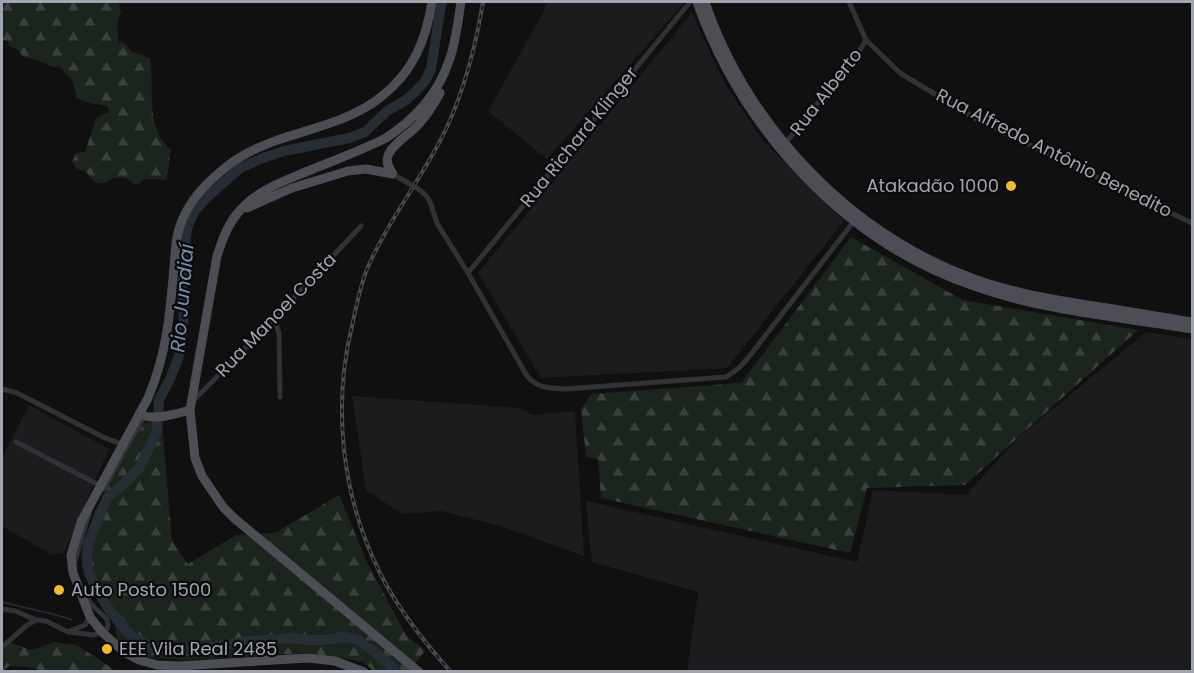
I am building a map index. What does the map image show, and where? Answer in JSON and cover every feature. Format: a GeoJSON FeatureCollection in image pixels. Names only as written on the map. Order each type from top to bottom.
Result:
{"type":"FeatureCollection","features":[{"type":"Feature","properties":{"kind":"main road"},"geometry":{"type":"LineString","coordinates":[[364,672],[335,661],[308,658],[179,666],[139,660],[97,633],[87,621],[73,573],[71,555],[81,522],[144,416],[157,378],[167,336],[178,230],[184,214],[196,196],[217,175],[243,155],[273,142],[336,122],[382,97],[401,78],[417,55],[424,40],[432,2]]}},
{"type":"Feature","properties":{"kind":"main road"},"geometry":{"type":"LineString","coordinates":[[419,672],[223,507],[202,476],[195,458],[190,407],[215,262],[225,233],[238,212],[253,198],[273,187],[372,145],[400,129],[427,102],[438,86],[453,49],[460,2]]}},
{"type":"Feature","properties":{"kind":"main road"},"geometry":{"type":"LineString","coordinates":[[697,2],[730,76],[780,150],[854,221],[912,258],[945,275],[974,286],[1018,299],[1057,307],[1192,329]]}},
{"type":"Feature","properties":{"kind":"main road"},"geometry":{"type":"LineString","coordinates":[[705,2],[720,41],[742,84],[785,144],[806,167],[858,215],[880,231],[946,268],[976,280],[1024,294],[1192,322]]}},
{"type":"Feature","properties":{"kind":"main road"},"geometry":{"type":"LineString","coordinates":[[396,176],[387,162],[388,155],[429,111],[448,75],[449,62]]}},
{"type":"Feature","properties":{"kind":"main road"},"geometry":{"type":"LineString","coordinates":[[238,212],[292,188],[348,171],[366,169],[396,176]]}},
{"type":"Feature","properties":{"kind":"main road"},"geometry":{"type":"LineString","coordinates":[[144,416],[174,415],[190,407]]}},
{"type":"Feature","properties":{"kind":"street","name":"Rua Richard Klinger"},"geometry":{"type":"LineString","coordinates":[[468,273],[690,2]]}},
{"type":"Feature","properties":{"kind":"street","name":"Rua Alfredo Antônio Benedito"},"geometry":{"type":"LineString","coordinates":[[849,2],[866,40],[900,73],[976,119],[1192,223]]}},
{"type":"Feature","properties":{"kind":"street","name":"Rua Alberto"},"geometry":{"type":"LineString","coordinates":[[785,144],[861,50],[866,40]]}},
{"type":"Feature","properties":{"kind":"street"},"geometry":{"type":"LineString","coordinates":[[396,176],[428,196],[438,225],[527,376],[540,387],[565,389],[726,377],[748,358],[854,221]]}},
{"type":"Feature","properties":{"kind":"street","name":"Rua Manoel Costa"},"geometry":{"type":"LineString","coordinates":[[190,407],[361,226]]}},
{"type":"Feature","properties":{"kind":"street"},"geometry":{"type":"LineString","coordinates":[[274,319],[279,333],[280,397]]}},
{"type":"Feature","properties":{"kind":"street"},"geometry":{"type":"LineString","coordinates":[[2,389],[17,393],[105,438],[125,445]]}},
{"type":"Feature","properties":{"kind":"street"},"geometry":{"type":"LineString","coordinates":[[2,609],[46,621],[68,632],[97,633],[107,629],[108,625],[107,618],[89,601],[78,577],[75,559],[87,520],[103,487],[16,442]]}},
{"type":"Feature","properties":{"kind":"street"},"geometry":{"type":"LineString","coordinates":[[2,647],[36,620]]}},
{"type":"Feature","properties":{"kind":"street"},"geometry":{"type":"LineString","coordinates":[[68,632],[87,621]]}},
{"type":"Feature","properties":{"kind":"shaded area"},"geometry":{"type":"Polygon","coordinates":[[[547,2],[685,2],[547,159],[488,111],[547,2]]]}},
{"type":"Feature","properties":{"kind":"shaded area"},"geometry":{"type":"Polygon","coordinates":[[[692,13],[724,82],[762,140],[844,221],[727,368],[541,378],[478,273],[692,13]]]}},
{"type":"Feature","properties":{"kind":"shaded area"},"geometry":{"type":"Polygon","coordinates":[[[1146,332],[1192,339],[1192,671],[687,671],[698,592],[592,562],[586,501],[857,562],[873,490],[966,495],[1018,438],[1146,332]]]}},
{"type":"Feature","properties":{"kind":"shaded area"},"geometry":{"type":"Polygon","coordinates":[[[352,396],[520,408],[532,415],[575,411],[584,556],[500,526],[442,511],[402,514],[366,490],[352,396]]]}},
{"type":"Feature","properties":{"kind":"shaded area"},"geometry":{"type":"Polygon","coordinates":[[[29,405],[109,449],[64,553],[52,555],[2,526],[2,458],[29,405]]]}},
{"type":"Feature","properties":{"kind":"green space"},"geometry":{"type":"Polygon","coordinates":[[[2,2],[121,2],[117,27],[119,42],[125,43],[131,51],[150,58],[154,119],[157,130],[171,150],[166,180],[147,179],[137,185],[126,178],[115,177],[105,183],[96,183],[85,171],[77,169],[72,162],[76,153],[85,152],[96,118],[109,112],[107,106],[77,98],[72,80],[60,67],[53,67],[23,57],[18,50],[9,46],[8,41],[3,40],[2,37],[2,2]]]}},
{"type":"Feature","properties":{"kind":"green space"},"geometry":{"type":"Polygon","coordinates":[[[851,237],[963,300],[1138,330],[965,485],[867,488],[850,553],[601,498],[598,459],[586,457],[581,408],[592,394],[741,383],[851,237]]]}},
{"type":"Feature","properties":{"kind":"green space"},"geometry":{"type":"Polygon","coordinates":[[[147,422],[162,422],[172,541],[188,564],[236,535],[275,533],[339,495],[367,562],[406,635],[425,651],[409,670],[410,672],[374,671],[363,662],[309,653],[184,660],[142,657],[117,639],[115,626],[84,575],[81,553],[94,513],[142,426],[147,422]]]}},
{"type":"Feature","properties":{"kind":"green space"},"geometry":{"type":"Polygon","coordinates":[[[9,642],[32,650],[55,642],[77,645],[116,671],[44,671],[9,666],[2,671],[2,650],[9,642]]]}},
{"type":"Feature","properties":{"kind":"waterway","name":"Rio Jundiaí"},"geometry":{"type":"LineString","coordinates":[[397,672],[358,640],[346,637],[325,640],[294,638],[252,641],[196,649],[175,650],[151,647],[131,636],[108,608],[94,585],[87,565],[88,544],[107,498],[140,467],[157,431],[159,400],[179,356],[182,340],[184,311],[182,287],[186,236],[188,225],[195,211],[240,168],[284,151],[349,138],[365,132],[387,111],[406,100],[425,81],[431,69],[442,2]]}},
{"type":"Feature","properties":{"kind":"waterway"},"geometry":{"type":"LineString","coordinates":[[2,602],[72,620]]}},
{"type":"Feature","properties":{"kind":"waterway","name":"Rio Jundiaí"},"geometry":{"type":"LineString","coordinates":[[123,634],[131,636]]}},
{"type":"Feature","properties":{"kind":"railway"},"geometry":{"type":"LineString","coordinates":[[451,672],[403,612],[380,573],[367,544],[349,483],[344,452],[343,388],[346,357],[367,269],[447,127],[467,74],[483,2]]}},
{"type":"Feature","properties":{"kind":"place","name":"Atakadão 1000"},"geometry":{"type":"Point","coordinates":[1011,186]}},
{"type":"Feature","properties":{"kind":"place","name":"Auto Posto 1500"},"geometry":{"type":"Point","coordinates":[59,590]}},
{"type":"Feature","properties":{"kind":"place","name":"EEE Vila Real 2485"},"geometry":{"type":"Point","coordinates":[107,649]}}]}
